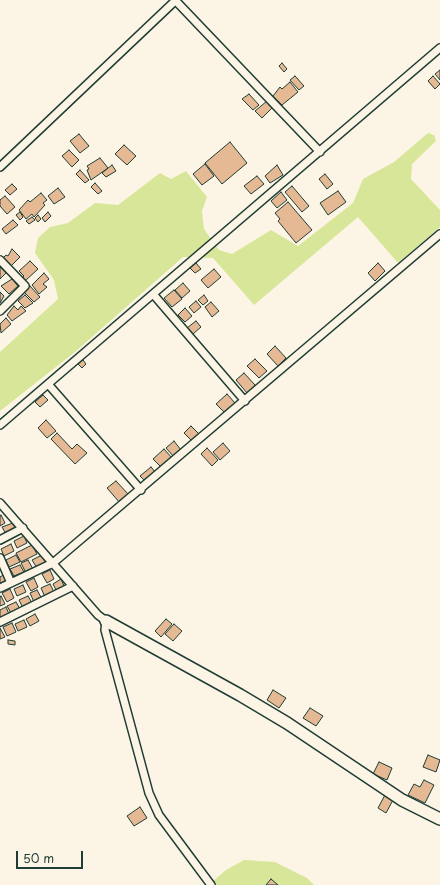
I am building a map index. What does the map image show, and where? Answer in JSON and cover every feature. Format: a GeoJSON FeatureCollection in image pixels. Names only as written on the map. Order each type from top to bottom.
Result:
{"type":"FeatureCollection","features":[{"type":"Feature","properties":{"kind":"street"},"geometry":{"type":"LineString","coordinates":[[0,167],[176,0],[320,152]]}},
{"type":"Feature","properties":{"kind":"street"},"geometry":{"type":"LineString","coordinates":[[0,425],[440,48]]}},
{"type":"Feature","properties":{"kind":"street"},"geometry":{"type":"LineString","coordinates":[[0,588],[53,563],[141,490],[440,234]]}},
{"type":"Feature","properties":{"kind":"street"},"geometry":{"type":"LineString","coordinates":[[0,260],[25,286],[0,311]]}},
{"type":"Feature","properties":{"kind":"street"},"geometry":{"type":"LineString","coordinates":[[153,294],[245,401]]}},
{"type":"Feature","properties":{"kind":"street"},"geometry":{"type":"LineString","coordinates":[[48,384],[141,490]]}},
{"type":"Feature","properties":{"kind":"street"},"geometry":{"type":"LineString","coordinates":[[1,505],[23,528],[98,615],[106,621],[240,695],[287,723],[402,800],[440,819]]}},
{"type":"Feature","properties":{"kind":"street"},"geometry":{"type":"LineString","coordinates":[[0,540],[23,528]]}},
{"type":"Feature","properties":{"kind":"street"},"geometry":{"type":"LineString","coordinates":[[0,558],[11,583]]}},
{"type":"Feature","properties":{"kind":"street"},"geometry":{"type":"LineString","coordinates":[[0,622],[73,586]]}},
{"type":"Feature","properties":{"kind":"street"},"geometry":{"type":"LineString","coordinates":[[106,621],[105,630],[149,793],[159,816],[211,885]]}},
{"type":"Feature","properties":{"kind":"green space"},"geometry":{"type":"Polygon","coordinates":[[[428,133],[434,135],[436,141],[412,164],[411,179],[440,210],[440,227],[398,263],[358,217],[254,305],[213,258],[183,257],[75,352],[0,411],[0,352],[58,299],[54,280],[35,253],[38,238],[50,227],[68,223],[95,203],[118,205],[160,173],[171,179],[186,171],[207,197],[202,211],[204,229],[219,250],[232,254],[271,230],[298,246],[353,203],[363,179],[394,162],[428,133]]]}},
{"type":"Feature","properties":{"kind":"green space"},"geometry":{"type":"Polygon","coordinates":[[[244,860],[275,862],[307,878],[314,885],[216,885],[213,881],[226,870],[244,860]]]}},
{"type":"Feature","properties":{"kind":"building"},"geometry":{"type":"Polygon","coordinates":[[[282,63],[287,69],[284,72],[279,66],[282,63]]]}},
{"type":"Feature","properties":{"kind":"building"},"geometry":{"type":"Polygon","coordinates":[[[440,70],[440,80],[435,74],[440,70]]]}},
{"type":"Feature","properties":{"kind":"building"},"geometry":{"type":"Polygon","coordinates":[[[295,76],[304,86],[299,90],[290,80],[295,76]]]}},
{"type":"Feature","properties":{"kind":"building"},"geometry":{"type":"Polygon","coordinates":[[[433,76],[440,84],[435,89],[428,81],[433,76]]]}},
{"type":"Feature","properties":{"kind":"building"},"geometry":{"type":"Polygon","coordinates":[[[290,82],[298,92],[282,105],[273,96],[280,87],[282,89],[290,82]]]}},
{"type":"Feature","properties":{"kind":"building"},"geometry":{"type":"Polygon","coordinates":[[[249,94],[259,105],[253,110],[242,99],[249,94]]]}},
{"type":"Feature","properties":{"kind":"building"},"geometry":{"type":"Polygon","coordinates":[[[267,101],[272,108],[262,118],[255,111],[267,101]]]}},
{"type":"Feature","properties":{"kind":"building"},"geometry":{"type":"Polygon","coordinates":[[[79,134],[89,146],[80,153],[70,141],[79,134]]]}},
{"type":"Feature","properties":{"kind":"building"},"geometry":{"type":"Polygon","coordinates":[[[230,142],[247,163],[222,184],[205,163],[230,142]]]}},
{"type":"Feature","properties":{"kind":"building"},"geometry":{"type":"Polygon","coordinates":[[[124,145],[136,156],[127,165],[115,154],[124,145]]]}},
{"type":"Feature","properties":{"kind":"building"},"geometry":{"type":"Polygon","coordinates":[[[69,150],[79,160],[72,167],[62,156],[69,150]]]}},
{"type":"Feature","properties":{"kind":"building"},"geometry":{"type":"Polygon","coordinates":[[[100,158],[108,168],[91,180],[87,166],[100,158]]]}},
{"type":"Feature","properties":{"kind":"building"},"geometry":{"type":"Polygon","coordinates":[[[205,164],[214,176],[202,185],[193,174],[205,164]]]}},
{"type":"Feature","properties":{"kind":"building"},"geometry":{"type":"Polygon","coordinates":[[[112,165],[116,171],[106,177],[102,173],[112,165]]]}},
{"type":"Feature","properties":{"kind":"building"},"geometry":{"type":"Polygon","coordinates":[[[277,165],[283,175],[270,183],[265,176],[277,165]]]}},
{"type":"Feature","properties":{"kind":"building"},"geometry":{"type":"Polygon","coordinates":[[[80,170],[89,180],[85,183],[76,174],[80,170]]]}},
{"type":"Feature","properties":{"kind":"building"},"geometry":{"type":"Polygon","coordinates":[[[325,174],[333,184],[327,189],[319,179],[325,174]]]}},
{"type":"Feature","properties":{"kind":"building"},"geometry":{"type":"Polygon","coordinates":[[[257,176],[264,184],[251,194],[244,186],[257,176]]]}},
{"type":"Feature","properties":{"kind":"building"},"geometry":{"type":"Polygon","coordinates":[[[95,183],[102,191],[98,194],[91,187],[95,183]]]}},
{"type":"Feature","properties":{"kind":"building"},"geometry":{"type":"Polygon","coordinates":[[[12,184],[17,189],[10,195],[5,190],[12,184]]]}},
{"type":"Feature","properties":{"kind":"building"},"geometry":{"type":"Polygon","coordinates":[[[292,186],[309,206],[302,212],[285,192],[292,186]]]}},
{"type":"Feature","properties":{"kind":"building"},"geometry":{"type":"Polygon","coordinates":[[[58,188],[65,197],[54,204],[48,196],[58,188]]]}},
{"type":"Feature","properties":{"kind":"building"},"geometry":{"type":"Polygon","coordinates":[[[338,191],[346,202],[328,215],[320,203],[338,191]]]}},
{"type":"Feature","properties":{"kind":"building"},"geometry":{"type":"Polygon","coordinates":[[[281,192],[287,200],[277,208],[271,201],[281,192]]]}},
{"type":"Feature","properties":{"kind":"building"},"geometry":{"type":"Polygon","coordinates":[[[41,193],[47,200],[43,203],[45,205],[34,217],[32,214],[26,219],[19,210],[28,200],[30,202],[41,193]]]}},
{"type":"Feature","properties":{"kind":"building"},"geometry":{"type":"Polygon","coordinates":[[[5,196],[15,207],[7,214],[0,206],[0,200],[5,196]]]}},
{"type":"Feature","properties":{"kind":"building"},"geometry":{"type":"Polygon","coordinates":[[[288,202],[312,230],[296,243],[278,221],[280,219],[275,213],[288,202]]]}},
{"type":"Feature","properties":{"kind":"building"},"geometry":{"type":"Polygon","coordinates":[[[20,212],[23,217],[20,220],[16,215],[20,212]]]}},
{"type":"Feature","properties":{"kind":"building"},"geometry":{"type":"Polygon","coordinates":[[[48,212],[51,216],[45,222],[42,218],[48,212]]]}},
{"type":"Feature","properties":{"kind":"building"},"geometry":{"type":"Polygon","coordinates":[[[38,215],[41,219],[38,222],[35,218],[38,215]]]}},
{"type":"Feature","properties":{"kind":"building"},"geometry":{"type":"Polygon","coordinates":[[[32,217],[35,220],[29,224],[26,221],[32,217]]]}},
{"type":"Feature","properties":{"kind":"building"},"geometry":{"type":"Polygon","coordinates":[[[13,220],[18,225],[6,234],[2,229],[13,220]]]}},
{"type":"Feature","properties":{"kind":"building"},"geometry":{"type":"Polygon","coordinates":[[[12,249],[20,257],[11,266],[3,258],[6,255],[8,256],[12,249]]]}},
{"type":"Feature","properties":{"kind":"building"},"geometry":{"type":"Polygon","coordinates":[[[30,261],[38,269],[25,281],[22,278],[24,276],[19,271],[30,261]]]}},
{"type":"Feature","properties":{"kind":"building"},"geometry":{"type":"Polygon","coordinates":[[[196,263],[201,269],[195,273],[190,268],[196,263]]]}},
{"type":"Feature","properties":{"kind":"building"},"geometry":{"type":"Polygon","coordinates":[[[378,263],[385,271],[375,281],[368,273],[378,263]]]}},
{"type":"Feature","properties":{"kind":"building"},"geometry":{"type":"Polygon","coordinates":[[[0,267],[6,273],[0,279],[0,267]]]}},
{"type":"Feature","properties":{"kind":"building"},"geometry":{"type":"Polygon","coordinates":[[[214,269],[221,277],[208,288],[201,280],[214,269]]]}},
{"type":"Feature","properties":{"kind":"building"},"geometry":{"type":"Polygon","coordinates":[[[44,273],[49,279],[43,284],[47,287],[39,294],[32,285],[44,273]]]}},
{"type":"Feature","properties":{"kind":"building"},"geometry":{"type":"Polygon","coordinates":[[[12,279],[18,286],[9,294],[1,286],[12,279]]]}},
{"type":"Feature","properties":{"kind":"building"},"geometry":{"type":"Polygon","coordinates":[[[183,283],[190,291],[182,298],[175,290],[183,283]]]}},
{"type":"Feature","properties":{"kind":"building"},"geometry":{"type":"Polygon","coordinates":[[[30,286],[40,297],[34,302],[24,292],[30,286]]]}},
{"type":"Feature","properties":{"kind":"building"},"geometry":{"type":"Polygon","coordinates":[[[174,290],[182,299],[172,307],[164,298],[174,290]]]}},
{"type":"Feature","properties":{"kind":"building"},"geometry":{"type":"Polygon","coordinates":[[[0,292],[4,296],[0,303],[0,292]]]}},
{"type":"Feature","properties":{"kind":"building"},"geometry":{"type":"Polygon","coordinates":[[[25,295],[33,303],[25,308],[18,301],[25,295]]]}},
{"type":"Feature","properties":{"kind":"building"},"geometry":{"type":"Polygon","coordinates":[[[204,295],[208,301],[203,305],[198,300],[204,295]]]}},
{"type":"Feature","properties":{"kind":"building"},"geometry":{"type":"Polygon","coordinates":[[[196,301],[201,307],[194,313],[189,307],[196,301]]]}},
{"type":"Feature","properties":{"kind":"building"},"geometry":{"type":"Polygon","coordinates":[[[211,302],[219,311],[212,317],[205,307],[211,302]]]}},
{"type":"Feature","properties":{"kind":"building"},"geometry":{"type":"Polygon","coordinates":[[[14,306],[18,310],[21,306],[26,311],[12,321],[7,315],[14,306]]]}},
{"type":"Feature","properties":{"kind":"building"},"geometry":{"type":"Polygon","coordinates":[[[185,308],[192,316],[185,322],[178,315],[185,308]]]}},
{"type":"Feature","properties":{"kind":"building"},"geometry":{"type":"Polygon","coordinates":[[[6,318],[11,324],[1,333],[0,324],[6,318]]]}},
{"type":"Feature","properties":{"kind":"building"},"geometry":{"type":"Polygon","coordinates":[[[196,321],[201,327],[193,334],[187,328],[196,321]]]}},
{"type":"Feature","properties":{"kind":"building"},"geometry":{"type":"Polygon","coordinates":[[[275,346],[286,358],[278,366],[267,354],[275,346]]]}},
{"type":"Feature","properties":{"kind":"building"},"geometry":{"type":"Polygon","coordinates":[[[255,359],[267,371],[259,378],[247,366],[255,359]]]}},
{"type":"Feature","properties":{"kind":"building"},"geometry":{"type":"Polygon","coordinates":[[[83,360],[86,364],[82,368],[78,364],[83,360]]]}},
{"type":"Feature","properties":{"kind":"building"},"geometry":{"type":"Polygon","coordinates":[[[244,373],[255,385],[247,393],[236,380],[244,373]]]}},
{"type":"Feature","properties":{"kind":"building"},"geometry":{"type":"Polygon","coordinates":[[[227,394],[235,403],[224,412],[216,404],[227,394]]]}},
{"type":"Feature","properties":{"kind":"building"},"geometry":{"type":"Polygon","coordinates":[[[43,395],[48,400],[40,407],[35,402],[43,395]]]}},
{"type":"Feature","properties":{"kind":"building"},"geometry":{"type":"Polygon","coordinates":[[[46,420],[56,431],[47,438],[38,428],[46,420]]]}},
{"type":"Feature","properties":{"kind":"building"},"geometry":{"type":"Polygon","coordinates":[[[191,426],[199,434],[192,441],[184,433],[191,426]]]}},
{"type":"Feature","properties":{"kind":"building"},"geometry":{"type":"Polygon","coordinates":[[[57,433],[72,449],[77,444],[87,453],[75,464],[51,439],[57,433]]]}},
{"type":"Feature","properties":{"kind":"building"},"geometry":{"type":"Polygon","coordinates":[[[174,441],[181,450],[174,457],[166,448],[174,441]]]}},
{"type":"Feature","properties":{"kind":"building"},"geometry":{"type":"Polygon","coordinates":[[[223,443],[230,451],[220,460],[213,452],[223,443]]]}},
{"type":"Feature","properties":{"kind":"building"},"geometry":{"type":"Polygon","coordinates":[[[207,448],[218,460],[212,466],[201,454],[207,448]]]}},
{"type":"Feature","properties":{"kind":"building"},"geometry":{"type":"Polygon","coordinates":[[[164,449],[172,458],[161,467],[153,459],[164,449]]]}},
{"type":"Feature","properties":{"kind":"building"},"geometry":{"type":"Polygon","coordinates":[[[151,467],[156,473],[146,482],[140,476],[151,467]]]}},
{"type":"Feature","properties":{"kind":"building"},"geometry":{"type":"Polygon","coordinates":[[[116,481],[129,495],[120,503],[107,488],[116,481]]]}},
{"type":"Feature","properties":{"kind":"building"},"geometry":{"type":"Polygon","coordinates":[[[1,515],[5,523],[0,526],[0,516],[1,515]]]}},
{"type":"Feature","properties":{"kind":"building"},"geometry":{"type":"Polygon","coordinates":[[[13,523],[16,530],[6,534],[2,527],[13,523]]]}},
{"type":"Feature","properties":{"kind":"building"},"geometry":{"type":"Polygon","coordinates":[[[24,536],[27,543],[17,548],[14,541],[24,536]]]}},
{"type":"Feature","properties":{"kind":"building"},"geometry":{"type":"Polygon","coordinates":[[[11,544],[14,551],[4,556],[1,549],[11,544]]]}},
{"type":"Feature","properties":{"kind":"building"},"geometry":{"type":"Polygon","coordinates":[[[32,545],[37,554],[21,562],[16,553],[32,545]]]}},
{"type":"Feature","properties":{"kind":"building"},"geometry":{"type":"Polygon","coordinates":[[[16,555],[20,562],[9,567],[6,560],[16,555]]]}},
{"type":"Feature","properties":{"kind":"building"},"geometry":{"type":"Polygon","coordinates":[[[42,555],[46,563],[37,568],[32,560],[42,555]]]}},
{"type":"Feature","properties":{"kind":"building"},"geometry":{"type":"Polygon","coordinates":[[[28,560],[33,569],[26,573],[21,563],[28,560]]]}},
{"type":"Feature","properties":{"kind":"building"},"geometry":{"type":"Polygon","coordinates":[[[20,565],[24,572],[14,576],[10,569],[20,565]]]}},
{"type":"Feature","properties":{"kind":"building"},"geometry":{"type":"Polygon","coordinates":[[[50,570],[54,579],[47,583],[42,574],[50,570]]]}},
{"type":"Feature","properties":{"kind":"building"},"geometry":{"type":"Polygon","coordinates":[[[5,574],[8,581],[0,585],[0,577],[5,574]]]}},
{"type":"Feature","properties":{"kind":"building"},"geometry":{"type":"Polygon","coordinates":[[[34,578],[38,587],[31,591],[26,582],[34,578]]]}},
{"type":"Feature","properties":{"kind":"building"},"geometry":{"type":"Polygon","coordinates":[[[61,579],[65,588],[57,592],[53,584],[61,579]]]}},
{"type":"Feature","properties":{"kind":"building"},"geometry":{"type":"Polygon","coordinates":[[[50,584],[54,592],[45,597],[41,588],[50,584]]]}},
{"type":"Feature","properties":{"kind":"building"},"geometry":{"type":"Polygon","coordinates":[[[23,585],[26,592],[17,596],[14,589],[23,585]]]}},
{"type":"Feature","properties":{"kind":"building"},"geometry":{"type":"Polygon","coordinates":[[[10,589],[14,598],[7,602],[2,593],[10,589]]]}},
{"type":"Feature","properties":{"kind":"building"},"geometry":{"type":"Polygon","coordinates":[[[37,590],[42,599],[34,602],[30,593],[37,590]]]}},
{"type":"Feature","properties":{"kind":"building"},"geometry":{"type":"Polygon","coordinates":[[[1,596],[5,604],[0,606],[0,597],[1,596]]]}},
{"type":"Feature","properties":{"kind":"building"},"geometry":{"type":"Polygon","coordinates":[[[28,596],[32,603],[23,608],[19,600],[28,596]]]}},
{"type":"Feature","properties":{"kind":"building"},"geometry":{"type":"Polygon","coordinates":[[[16,602],[20,609],[11,613],[7,606],[16,602]]]}},
{"type":"Feature","properties":{"kind":"building"},"geometry":{"type":"Polygon","coordinates":[[[6,607],[9,614],[0,618],[0,610],[6,607]]]}},
{"type":"Feature","properties":{"kind":"building"},"geometry":{"type":"Polygon","coordinates":[[[35,614],[39,621],[30,626],[26,619],[35,614]]]}},
{"type":"Feature","properties":{"kind":"building"},"geometry":{"type":"Polygon","coordinates":[[[166,619],[172,624],[161,637],[155,631],[166,619]]]}},
{"type":"Feature","properties":{"kind":"building"},"geometry":{"type":"Polygon","coordinates":[[[24,620],[27,627],[18,631],[15,624],[24,620]]]}},
{"type":"Feature","properties":{"kind":"building"},"geometry":{"type":"Polygon","coordinates":[[[12,623],[16,632],[7,636],[3,627],[12,623]]]}},
{"type":"Feature","properties":{"kind":"building"},"geometry":{"type":"Polygon","coordinates":[[[174,624],[182,631],[173,641],[165,634],[174,624]]]}},
{"type":"Feature","properties":{"kind":"building"},"geometry":{"type":"Polygon","coordinates":[[[0,628],[5,637],[0,639],[0,628]]]}},
{"type":"Feature","properties":{"kind":"building"},"geometry":{"type":"Polygon","coordinates":[[[8,640],[15,641],[15,645],[8,644],[8,640]]]}},
{"type":"Feature","properties":{"kind":"building"},"geometry":{"type":"Polygon","coordinates":[[[273,690],[286,698],[279,708],[267,700],[273,690]]]}},
{"type":"Feature","properties":{"kind":"building"},"geometry":{"type":"Polygon","coordinates":[[[310,708],[323,716],[316,726],[303,718],[310,708]]]}},
{"type":"Feature","properties":{"kind":"building"},"geometry":{"type":"Polygon","coordinates":[[[428,755],[440,760],[436,772],[423,767],[428,755]]]}},
{"type":"Feature","properties":{"kind":"building"},"geometry":{"type":"Polygon","coordinates":[[[379,762],[392,768],[387,780],[373,774],[379,762]]]}},
{"type":"Feature","properties":{"kind":"building"},"geometry":{"type":"Polygon","coordinates":[[[424,780],[434,785],[425,803],[408,795],[414,784],[420,787],[424,780]]]}},
{"type":"Feature","properties":{"kind":"building"},"geometry":{"type":"Polygon","coordinates":[[[385,795],[393,800],[386,813],[378,808],[385,795]]]}},
{"type":"Feature","properties":{"kind":"building"},"geometry":{"type":"Polygon","coordinates":[[[140,807],[147,818],[134,826],[127,816],[140,807]]]}},
{"type":"Feature","properties":{"kind":"building"},"geometry":{"type":"Polygon","coordinates":[[[271,879],[278,885],[266,885],[271,879]]]}}]}
